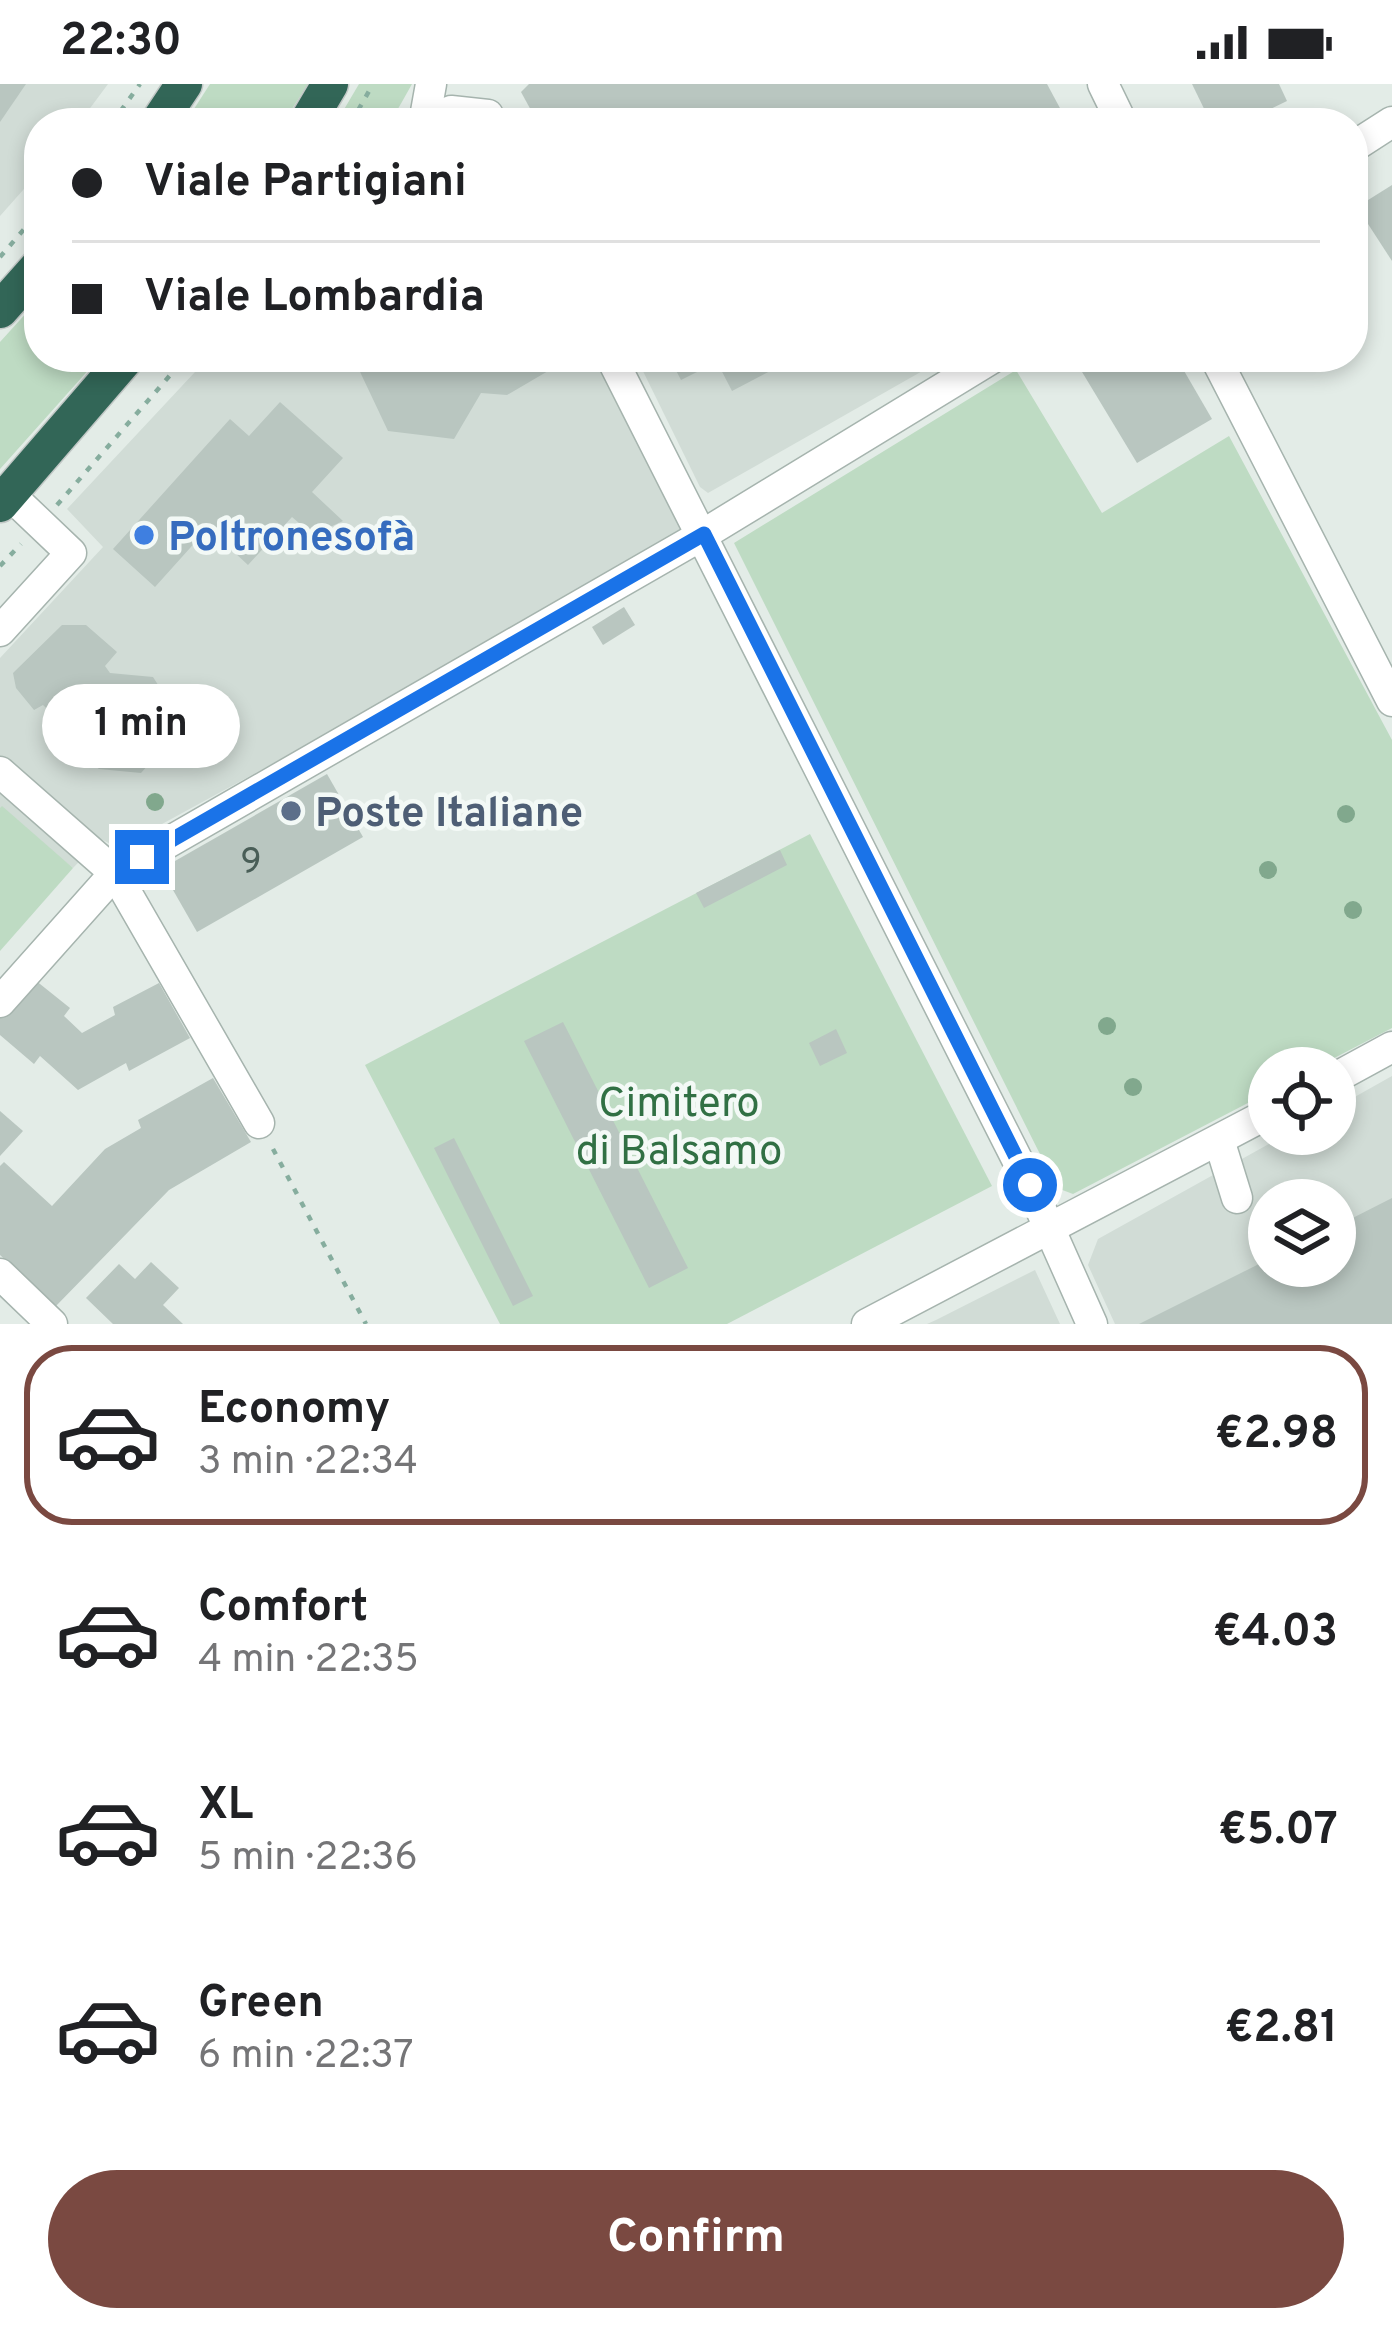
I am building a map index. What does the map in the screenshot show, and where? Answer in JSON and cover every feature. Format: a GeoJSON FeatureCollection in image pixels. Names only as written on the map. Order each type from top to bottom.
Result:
{"type":"FeatureCollection","features":[{"type":"Feature","properties":{"kind":"highway"},"geometry":{"type":"LineString","coordinates":[[0,310],[24,283]]}},
{"type":"Feature","properties":{"kind":"highway"},"geometry":{"type":"LineString","coordinates":[[4,499],[114,372]]}},
{"type":"Feature","properties":{"kind":"street"},"geometry":{"type":"LineString","coordinates":[[619,372],[704,534],[1092,1324]]}},
{"type":"Feature","properties":{"kind":"street"},"geometry":{"type":"LineString","coordinates":[[0,1002],[115,873],[704,534],[969,372]]}},
{"type":"Feature","properties":{"kind":"street"},"geometry":{"type":"LineString","coordinates":[[1223,372],[1392,701]]}},
{"type":"Feature","properties":{"kind":"street"},"geometry":{"type":"LineString","coordinates":[[0,631],[70,553],[4,499]]}},
{"type":"Feature","properties":{"kind":"street"},"geometry":{"type":"LineString","coordinates":[[0,772],[115,873],[259,1123]]}},
{"type":"Feature","properties":{"kind":"street"},"geometry":{"type":"LineString","coordinates":[[1356,1067],[1392,1047]]}},
{"type":"Feature","properties":{"kind":"street"},"geometry":{"type":"LineString","coordinates":[[867,1324],[1248,1124]]}},
{"type":"Feature","properties":{"kind":"street"},"geometry":{"type":"LineString","coordinates":[[1219,1140],[1237,1198]]}},
{"type":"Feature","properties":{"kind":"street"},"geometry":{"type":"LineString","coordinates":[[0,1274],[49,1323]]}},
{"type":"Feature","properties":{"kind":"path"},"geometry":{"type":"LineString","coordinates":[[0,257],[24,229]]}},
{"type":"Feature","properties":{"kind":"path"},"geometry":{"type":"LineString","coordinates":[[0,566],[173,372]]}},
{"type":"Feature","properties":{"kind":"path"},"geometry":{"type":"LineString","coordinates":[[259,1123],[366,1324]]}},
{"type":"Feature","properties":{"kind":"shaded area"},"geometry":{"type":"Polygon","coordinates":[[[0,84],[108,84],[90,108],[24,108],[24,189],[0,216],[0,84]]]}},
{"type":"Feature","properties":{"kind":"shaded area"},"geometry":{"type":"Polygon","coordinates":[[[195,372],[611,372],[693,534],[118,848],[101,839],[73,868],[0,808],[0,658],[103,547],[67,509],[195,372]]]}},
{"type":"Feature","properties":{"kind":"shaded area"},"geometry":{"type":"Polygon","coordinates":[[[643,372],[921,372],[708,493],[700,487],[643,372]]]}},
{"type":"Feature","properties":{"kind":"shaded area"},"geometry":{"type":"Polygon","coordinates":[[[1392,1076],[1392,1324],[1115,1324],[1088,1265],[1098,1239],[1249,1155],[1356,1155],[1356,1096],[1392,1076]]]}},
{"type":"Feature","properties":{"kind":"shaded area"},"geometry":{"type":"Polygon","coordinates":[[[1035,1270],[1060,1324],[927,1324],[936,1320],[1035,1270]]]}},
{"type":"Feature","properties":{"kind":"green space"},"geometry":{"type":"Polygon","coordinates":[[[210,84],[308,84],[293,108],[195,108],[210,84]]]}},
{"type":"Feature","properties":{"kind":"green space"},"geometry":{"type":"Polygon","coordinates":[[[359,84],[412,84],[398,108],[345,108],[359,84]]]}},
{"type":"Feature","properties":{"kind":"green space"},"geometry":{"type":"Polygon","coordinates":[[[24,316],[24,372],[87,372],[0,469],[0,342],[24,316]]]}},
{"type":"Feature","properties":{"kind":"green space"},"geometry":{"type":"Polygon","coordinates":[[[1013,372],[1017,372],[1102,513],[1229,436],[1392,740],[1392,1028],[1355,1047],[1248,1047],[1248,1103],[1073,1194],[1057,1188],[734,543],[1013,372]]]}},
{"type":"Feature","properties":{"kind":"green space"},"geometry":{"type":"Polygon","coordinates":[[[0,808],[73,868],[0,951],[0,808]]]}},
{"type":"Feature","properties":{"kind":"green space","name":"Cimitero di Balsamo"},"geometry":{"type":"Polygon","coordinates":[[[810,834],[992,1186],[727,1324],[500,1324],[365,1065],[810,834]]]}},
{"type":"Feature","properties":{"kind":"building"},"geometry":{"type":"Polygon","coordinates":[[[0,84],[26,84],[0,122],[0,84]]]}},
{"type":"Feature","properties":{"kind":"building"},"geometry":{"type":"Polygon","coordinates":[[[529,84],[1047,84],[1060,108],[530,108],[521,92],[529,84]]]}},
{"type":"Feature","properties":{"kind":"building"},"geometry":{"type":"Polygon","coordinates":[[[1192,84],[1279,84],[1287,101],[1272,108],[1204,108],[1192,84]]]}},
{"type":"Feature","properties":{"kind":"building"},"geometry":{"type":"Polygon","coordinates":[[[1392,185],[1392,261],[1368,224],[1368,200],[1392,185]]]}},
{"type":"Feature","properties":{"kind":"building"},"geometry":{"type":"Polygon","coordinates":[[[360,372],[546,372],[507,395],[481,393],[454,439],[388,431],[360,372]]]}},
{"type":"Feature","properties":{"kind":"building"},"geometry":{"type":"Polygon","coordinates":[[[722,372],[768,372],[732,391],[722,372]]]}},
{"type":"Feature","properties":{"kind":"building"},"geometry":{"type":"Polygon","coordinates":[[[1082,372],[1185,372],[1212,419],[1137,463],[1082,372]]]}},
{"type":"Feature","properties":{"kind":"building"},"geometry":{"type":"Polygon","coordinates":[[[280,402],[343,458],[312,492],[343,521],[313,535],[292,517],[248,565],[208,528],[155,587],[113,549],[230,419],[249,436],[280,402]]]}},
{"type":"Feature","properties":{"kind":"building"},"geometry":{"type":"Polygon","coordinates":[[[624,607],[635,625],[603,645],[592,627],[624,607]]]}},
{"type":"Feature","properties":{"kind":"building"},"geometry":{"type":"Polygon","coordinates":[[[62,625],[86,625],[117,652],[105,666],[110,673],[153,677],[171,705],[176,733],[141,773],[99,769],[73,748],[63,724],[43,705],[34,710],[16,688],[13,673],[62,625]]]}},
{"type":"Feature","properties":{"kind":"building"},"geometry":{"type":"Polygon","coordinates":[[[327,774],[363,837],[197,932],[161,869],[327,774]]]}},
{"type":"Feature","properties":{"kind":"building"},"geometry":{"type":"Polygon","coordinates":[[[780,850],[787,865],[704,908],[696,893],[780,850]]]}},
{"type":"Feature","properties":{"kind":"building"},"geometry":{"type":"Polygon","coordinates":[[[35,980],[70,1008],[64,1016],[82,1033],[115,1015],[113,1007],[159,983],[190,1038],[129,1071],[126,1063],[78,1090],[40,1056],[34,1064],[0,1035],[0,1018],[35,980]]]}},
{"type":"Feature","properties":{"kind":"building"},"geometry":{"type":"Polygon","coordinates":[[[563,1022],[688,1268],[649,1288],[524,1041],[563,1022]]]}},
{"type":"Feature","properties":{"kind":"building"},"geometry":{"type":"Polygon","coordinates":[[[836,1029],[847,1053],[820,1066],[809,1043],[836,1029]]]}},
{"type":"Feature","properties":{"kind":"building"},"geometry":{"type":"Polygon","coordinates":[[[213,1078],[251,1142],[169,1190],[56,1306],[0,1255],[0,1166],[4,1162],[52,1206],[105,1149],[141,1128],[138,1120],[213,1078]]]}},
{"type":"Feature","properties":{"kind":"building"},"geometry":{"type":"Polygon","coordinates":[[[0,1111],[23,1131],[0,1156],[0,1111]]]}},
{"type":"Feature","properties":{"kind":"building"},"geometry":{"type":"Polygon","coordinates":[[[454,1138],[533,1296],[513,1306],[434,1148],[454,1138]]]}},
{"type":"Feature","properties":{"kind":"building"},"geometry":{"type":"Polygon","coordinates":[[[1392,1198],[1392,1324],[1139,1324],[1248,1270],[1248,1287],[1356,1287],[1356,1216],[1392,1198]]]}},
{"type":"Feature","properties":{"kind":"building"},"geometry":{"type":"Polygon","coordinates":[[[151,1262],[179,1288],[163,1305],[183,1324],[113,1324],[86,1298],[119,1264],[135,1279],[151,1262]]]}},
{"type":"Feature","properties":{"kind":"place","name":"Poltronesofà"},"geometry":{"type":"Point","coordinates":[144,535]}},
{"type":"Feature","properties":{"kind":"place","name":"Poste Italiane"},"geometry":{"type":"Point","coordinates":[291,811]}},
{"type":"Feature","properties":{"kind":"route"},"geometry":{"type":"LineString","coordinates":[[142,857],[704,534],[1030,1185]]}}]}
